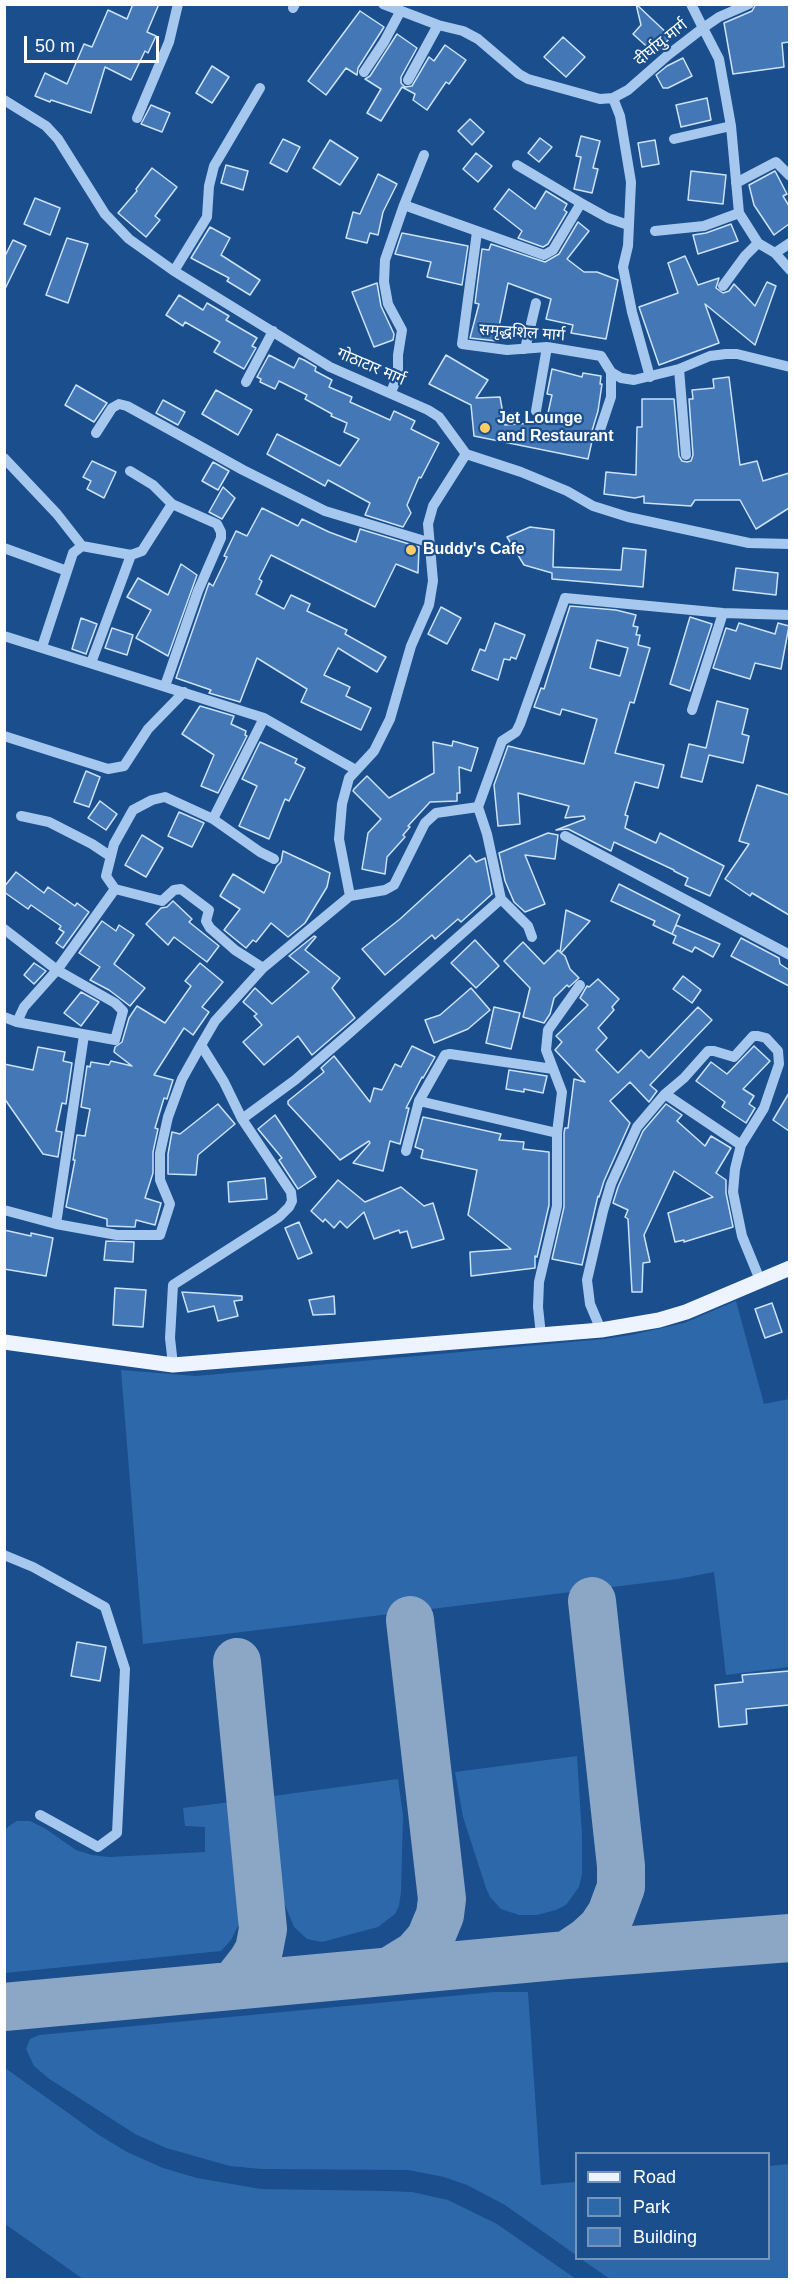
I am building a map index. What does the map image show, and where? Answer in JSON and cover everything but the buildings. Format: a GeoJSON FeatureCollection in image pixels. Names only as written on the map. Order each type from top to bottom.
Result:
{"type":"FeatureCollection","features":[{"type":"Feature","properties":{"kind":"main road"},"geometry":{"type":"LineString","coordinates":[[4,1342],[173,1365],[601,1330],[659,1320],[686,1312],[789,1268]]}},
{"type":"Feature","properties":{"kind":"street"},"geometry":{"type":"LineString","coordinates":[[137,118],[169,42],[178,4]]}},
{"type":"Feature","properties":{"kind":"street"},"geometry":{"type":"LineString","coordinates":[[383,4],[438,25],[463,31],[478,39],[528,79],[600,99],[613,98],[620,116],[631,182],[628,246],[623,267],[632,312],[650,376]]}},
{"type":"Feature","properties":{"kind":"street"},"geometry":{"type":"LineString","coordinates":[[691,4],[703,28],[719,17],[749,4]]}},
{"type":"Feature","properties":{"kind":"street"},"geometry":{"type":"LineString","coordinates":[[364,72],[400,12]]}},
{"type":"Feature","properties":{"kind":"street"},"geometry":{"type":"LineString","coordinates":[[408,80],[438,25]]}},
{"type":"Feature","properties":{"kind":"street","name":"दीर्घायु मार्ग"},"geometry":{"type":"LineString","coordinates":[[613,98],[628,90],[703,28],[719,59],[731,126],[739,213],[758,243],[775,253],[789,270]]}},
{"type":"Feature","properties":{"kind":"street"},"geometry":{"type":"LineString","coordinates":[[174,272],[207,218],[209,186],[214,166],[260,88]]}},
{"type":"Feature","properties":{"kind":"street","name":"गोठाटार मार्ग"},"geometry":{"type":"LineString","coordinates":[[4,100],[46,126],[69,154],[105,214],[129,239],[174,272],[330,367],[391,392],[439,417],[466,454]]}},
{"type":"Feature","properties":{"kind":"street"},"geometry":{"type":"LineString","coordinates":[[675,139],[731,126]]}},
{"type":"Feature","properties":{"kind":"street"},"geometry":{"type":"LineString","coordinates":[[391,392],[398,375],[402,330],[388,304],[384,282],[385,260],[424,155]]}},
{"type":"Feature","properties":{"kind":"street"},"geometry":{"type":"LineString","coordinates":[[736,183],[776,162],[789,176]]}},
{"type":"Feature","properties":{"kind":"street"},"geometry":{"type":"LineString","coordinates":[[517,165],[580,204],[628,225]]}},
{"type":"Feature","properties":{"kind":"street"},"geometry":{"type":"LineString","coordinates":[[404,205],[544,255],[553,250],[580,204]]}},
{"type":"Feature","properties":{"kind":"street"},"geometry":{"type":"LineString","coordinates":[[655,231],[704,226],[739,213]]}},
{"type":"Feature","properties":{"kind":"street","name":"समृद्धशिल मार्ग"},"geometry":{"type":"LineString","coordinates":[[477,232],[462,344],[507,351],[547,347],[601,356],[611,372],[621,378],[634,380],[679,369],[710,356],[726,354],[737,354],[789,367]]}},
{"type":"Feature","properties":{"kind":"street"},"geometry":{"type":"LineString","coordinates":[[723,286],[745,256],[758,243]]}},
{"type":"Feature","properties":{"kind":"street"},"geometry":{"type":"LineString","coordinates":[[775,253],[789,243]]}},
{"type":"Feature","properties":{"kind":"street"},"geometry":{"type":"LineString","coordinates":[[525,349],[536,303]]}},
{"type":"Feature","properties":{"kind":"street"},"geometry":{"type":"LineString","coordinates":[[246,382],[273,331]]}},
{"type":"Feature","properties":{"kind":"street"},"geometry":{"type":"LineString","coordinates":[[536,411],[547,347]]}},
{"type":"Feature","properties":{"kind":"street"},"geometry":{"type":"LineString","coordinates":[[679,369],[686,455]]}},
{"type":"Feature","properties":{"kind":"street"},"geometry":{"type":"LineString","coordinates":[[598,436],[611,397],[611,372]]}},
{"type":"Feature","properties":{"kind":"street"},"geometry":{"type":"LineString","coordinates":[[96,433],[112,408],[119,404],[127,406],[243,470],[325,510],[428,542]]}},
{"type":"Feature","properties":{"kind":"street"},"geometry":{"type":"LineString","coordinates":[[350,896],[339,839],[342,804],[349,778],[374,751],[390,719],[411,646],[429,605],[433,581],[428,524],[433,506],[466,454],[521,472],[567,491],[593,506],[628,517],[749,543],[789,544]]}},
{"type":"Feature","properties":{"kind":"street"},"geometry":{"type":"LineString","coordinates":[[4,458],[57,514],[82,546],[131,555],[142,551],[172,504]]}},
{"type":"Feature","properties":{"kind":"street"},"geometry":{"type":"LineString","coordinates":[[130,471],[153,485],[172,504],[217,525],[221,538],[198,591],[165,686]]}},
{"type":"Feature","properties":{"kind":"street"},"geometry":{"type":"LineString","coordinates":[[42,647],[73,553],[82,546]]}},
{"type":"Feature","properties":{"kind":"street"},"geometry":{"type":"LineString","coordinates":[[4,548],[67,571]]}},
{"type":"Feature","properties":{"kind":"street"},"geometry":{"type":"LineString","coordinates":[[91,663],[131,555]]}},
{"type":"Feature","properties":{"kind":"street"},"geometry":{"type":"LineString","coordinates":[[532,937],[528,926],[501,899],[487,834],[478,807],[501,741],[516,732],[520,724],[565,598],[723,613],[789,615]]}},
{"type":"Feature","properties":{"kind":"street"},"geometry":{"type":"LineString","coordinates":[[692,710],[723,613]]}},
{"type":"Feature","properties":{"kind":"street"},"geometry":{"type":"LineString","coordinates":[[4,636],[264,718],[356,770]]}},
{"type":"Feature","properties":{"kind":"street"},"geometry":{"type":"LineString","coordinates":[[4,736],[108,769],[124,766],[148,729],[184,692]]}},
{"type":"Feature","properties":{"kind":"street"},"geometry":{"type":"LineString","coordinates":[[213,819],[264,718]]}},
{"type":"Feature","properties":{"kind":"street"},"geometry":{"type":"LineString","coordinates":[[263,968],[235,950],[210,928],[206,921],[209,910],[181,889],[174,890],[162,901],[115,889],[106,876],[110,855],[133,810],[155,798],[165,796],[213,819],[260,852],[274,859]]}},
{"type":"Feature","properties":{"kind":"street"},"geometry":{"type":"LineString","coordinates":[[4,1210],[56,1224],[117,1235],[160,1235],[170,1204],[160,1180],[160,1154],[168,1117],[182,1079],[215,1022],[263,968],[350,896],[385,890],[394,885],[425,823],[436,813],[478,807]]}},
{"type":"Feature","properties":{"kind":"street"},"geometry":{"type":"LineString","coordinates":[[21,816],[49,822],[110,855]]}},
{"type":"Feature","properties":{"kind":"street"},"geometry":{"type":"LineString","coordinates":[[565,836],[789,955]]}},
{"type":"Feature","properties":{"kind":"street"},"geometry":{"type":"LineString","coordinates":[[17,1022],[24,1007],[57,970],[115,889]]}},
{"type":"Feature","properties":{"kind":"street"},"geometry":{"type":"LineString","coordinates":[[242,1119],[312,1065],[501,899]]}},
{"type":"Feature","properties":{"kind":"street"},"geometry":{"type":"LineString","coordinates":[[4,929],[57,970],[115,1003],[123,1011],[115,1040],[17,1022],[4,1017]]}},
{"type":"Feature","properties":{"kind":"street"},"geometry":{"type":"LineString","coordinates":[[541,1335],[538,1307],[539,1282],[557,1206],[557,1132],[562,1092],[546,1050],[548,1030],[580,985]]}},
{"type":"Feature","properties":{"kind":"street"},"geometry":{"type":"LineString","coordinates":[[56,1224],[84,1035]]}},
{"type":"Feature","properties":{"kind":"street"},"geometry":{"type":"LineString","coordinates":[[601,1330],[590,1304],[587,1280],[611,1184],[637,1127],[665,1094],[684,1078],[708,1051],[734,1057],[753,1036],[765,1038],[778,1051],[779,1064],[764,1108],[741,1144],[735,1169],[733,1192],[742,1236],[760,1280]]}},
{"type":"Feature","properties":{"kind":"street"},"geometry":{"type":"LineString","coordinates":[[173,1365],[170,1338],[173,1285],[279,1217],[292,1201],[291,1192],[242,1119],[224,1082],[201,1045]]}},
{"type":"Feature","properties":{"kind":"street"},"geometry":{"type":"LineString","coordinates":[[406,1151],[419,1101],[445,1055],[553,1069]]}},
{"type":"Feature","properties":{"kind":"street"},"geometry":{"type":"LineString","coordinates":[[665,1094],[741,1144]]}},
{"type":"Feature","properties":{"kind":"street"},"geometry":{"type":"LineString","coordinates":[[419,1101],[557,1132]]}},
{"type":"Feature","properties":{"kind":"street"},"geometry":{"type":"LineString","coordinates":[[4,1556],[33,1567],[105,1607],[124,1670],[117,1833],[98,1847],[40,1815]]}},
{"type":"Feature","properties":{"kind":"green space"},"geometry":{"type":"Polygon","coordinates":[[[736,1301],[764,1404],[789,1399],[789,1667],[726,1675],[714,1572],[678,1579],[143,1644],[121,1370],[196,1376],[604,1339],[684,1323],[736,1301]]]}},
{"type":"Feature","properties":{"kind":"green space"},"geometry":{"type":"Polygon","coordinates":[[[577,1756],[582,1835],[582,1874],[579,1887],[566,1905],[556,1910],[537,1915],[519,1915],[501,1909],[490,1897],[486,1888],[463,1817],[455,1772],[577,1756]]]}},
{"type":"Feature","properties":{"kind":"green space"},"geometry":{"type":"Polygon","coordinates":[[[398,1779],[403,1815],[401,1892],[395,1914],[378,1927],[322,1942],[307,1939],[294,1927],[273,1864],[266,1797],[398,1779]]]}},
{"type":"Feature","properties":{"kind":"green space"},"geometry":{"type":"Polygon","coordinates":[[[239,1801],[243,1881],[241,1910],[238,1926],[231,1940],[221,1951],[5,1973],[4,1831],[9,1826],[17,1821],[30,1821],[76,1850],[92,1855],[109,1857],[205,1852],[205,1827],[185,1826],[183,1808],[239,1801]]]}},
{"type":"Feature","properties":{"kind":"green space"},"geometry":{"type":"Polygon","coordinates":[[[494,1992],[528,1992],[541,2185],[575,2182],[575,2254],[505,2205],[467,2185],[444,2177],[408,2170],[261,2169],[230,2166],[166,2148],[135,2134],[48,2078],[34,2066],[26,2049],[30,2039],[39,2035],[494,1992]]]}},
{"type":"Feature","properties":{"kind":"green space"},"geometry":{"type":"Polygon","coordinates":[[[5,2068],[99,2135],[127,2152],[163,2168],[197,2178],[261,2189],[412,2192],[448,2200],[497,2224],[576,2279],[83,2279],[5,2224],[5,2068]]]}},
{"type":"Feature","properties":{"kind":"green space"},"geometry":{"type":"Polygon","coordinates":[[[789,2164],[789,2279],[610,2279],[582,2260],[770,2260],[770,2166],[789,2164]]]}},
{"type":"Feature","properties":{"kind":"taxiway"},"geometry":{"type":"LineString","coordinates":[[4,2007],[567,1955],[588,1941],[601,1929],[611,1914],[621,1887],[621,1866],[592,1601]]}},
{"type":"Feature","properties":{"kind":"taxiway"},"geometry":{"type":"LineString","coordinates":[[390,1971],[416,1955],[430,1939],[440,1915],[442,1899],[410,1620]]}},
{"type":"Feature","properties":{"kind":"taxiway"},"geometry":{"type":"LineString","coordinates":[[234,1985],[259,1950],[263,1929],[237,1662]]}},
{"type":"Feature","properties":{"kind":"taxiway"},"geometry":{"type":"LineString","coordinates":[[567,1955],[790,1938]]}},
{"type":"Feature","properties":{"kind":"place","name":"Jet Lounge and Restaurant"},"geometry":{"type":"Point","coordinates":[485,428]}},
{"type":"Feature","properties":{"kind":"place","name":"Buddy's Cafe"},"geometry":{"type":"Point","coordinates":[411,550]}}]}
